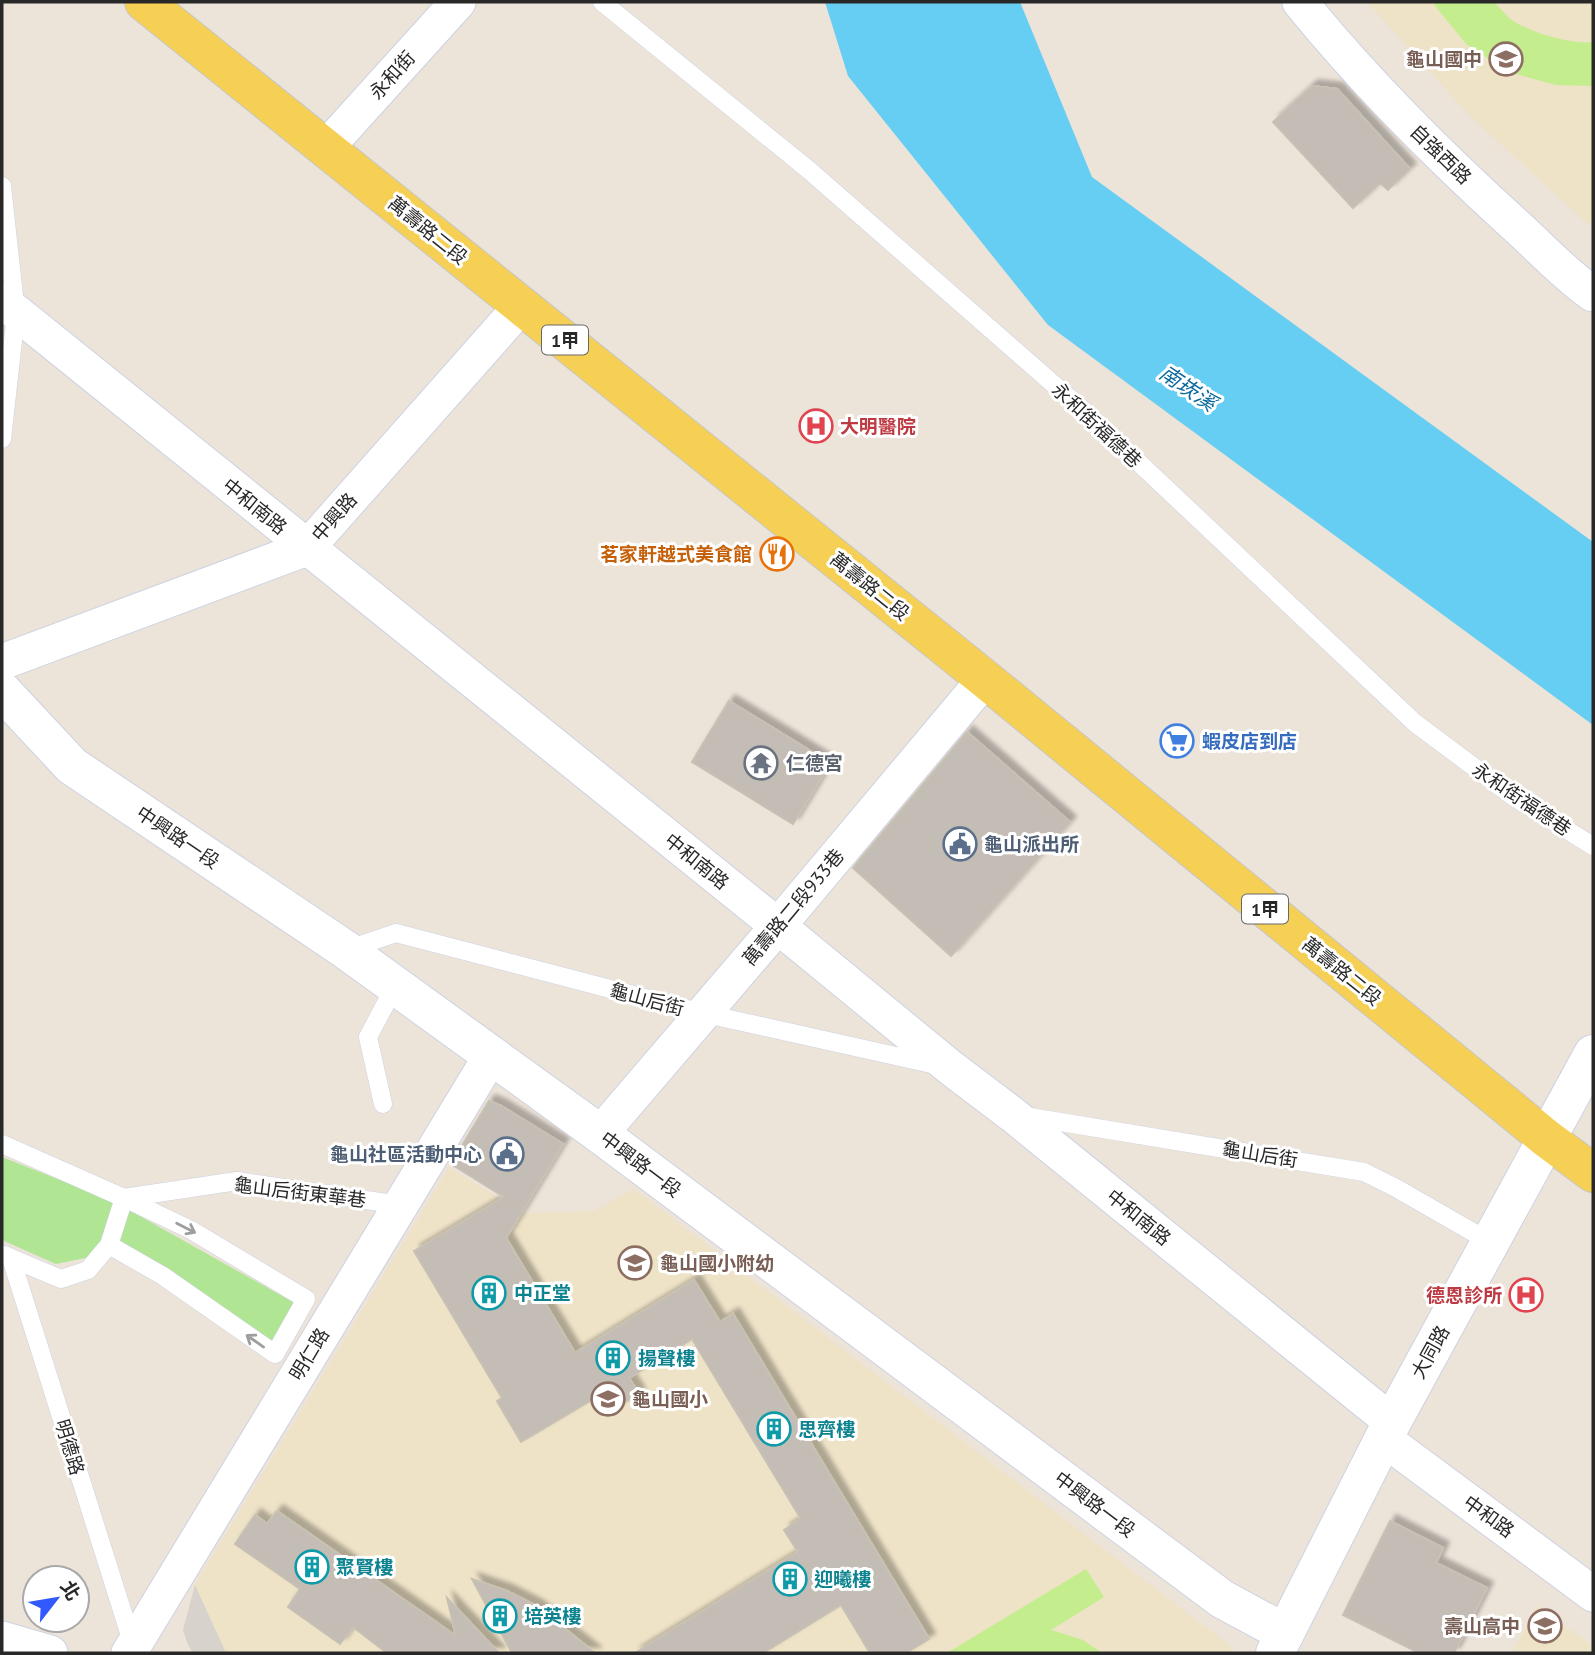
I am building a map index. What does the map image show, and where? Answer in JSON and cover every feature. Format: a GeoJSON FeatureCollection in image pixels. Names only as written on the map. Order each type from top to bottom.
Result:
{"type":"FeatureCollection","features":[{"type":"Feature","properties":{"kind":"main road","name":"萬壽路二段"},"geometry":{"type":"LineString","coordinates":[[144,2],[985,679],[1546,1138],[1593,1173]]}},
{"type":"Feature","properties":{"kind":"street","name":"永和街"},"geometry":{"type":"LineString","coordinates":[[326,148],[458,2]]}},
{"type":"Feature","properties":{"kind":"street","name":"自強西路"},"geometry":{"type":"LineString","coordinates":[[1300,2],[1410,125],[1503,214],[1593,294]]}},
{"type":"Feature","properties":{"kind":"street","name":"中興路"},"geometry":{"type":"LineString","coordinates":[[2,662],[307,548],[522,305]]}},
{"type":"Feature","properties":{"kind":"street","name":"中和南路"},"geometry":{"type":"LineString","coordinates":[[8,323],[307,548],[951,1068],[1013,1115],[1388,1430]]}},
{"type":"Feature","properties":{"kind":"street","name":"萬壽路二段933巷"},"geometry":{"type":"LineString","coordinates":[[600,1134],[985,679]]}},
{"type":"Feature","properties":{"kind":"street","name":"中興路一段"},"geometry":{"type":"LineString","coordinates":[[2,691],[72,766],[346,950],[600,1134],[1280,1643]]}},
{"type":"Feature","properties":{"kind":"street","name":"大同路"},"geometry":{"type":"LineString","coordinates":[[1280,1643],[1388,1430],[1593,1054]]}},
{"type":"Feature","properties":{"kind":"street","name":"明仁路"},"geometry":{"type":"LineString","coordinates":[[131,1649],[491,1056]]}},
{"type":"Feature","properties":{"kind":"street","name":"中和路"},"geometry":{"type":"LineString","coordinates":[[1388,1430],[1593,1594]]}},
{"type":"Feature","properties":{"kind":"street"},"geometry":{"type":"LineString","coordinates":[[2,1639],[50,1653]]}},
{"type":"Feature","properties":{"kind":"lane","name":"永和街福德巷"},"geometry":{"type":"LineString","coordinates":[[601,2],[810,171],[1083,410],[1415,723],[1514,797],[1593,846]]}},
{"type":"Feature","properties":{"kind":"lane"},"geometry":{"type":"LineString","coordinates":[[2,186],[8,323],[2,439]]}},
{"type":"Feature","properties":{"kind":"lane","name":"龜山后街"},"geometry":{"type":"LineString","coordinates":[[346,950],[396,933],[702,1013],[951,1068]]}},
{"type":"Feature","properties":{"kind":"lane"},"geometry":{"type":"LineString","coordinates":[[383,1104],[368,1037],[395,986]]}},
{"type":"Feature","properties":{"kind":"lane","name":"龜山后街"},"geometry":{"type":"LineString","coordinates":[[1013,1115],[1364,1172],[1490,1242]]}},
{"type":"Feature","properties":{"kind":"lane"},"geometry":{"type":"LineString","coordinates":[[2,1144],[191,1230],[306,1299],[275,1354],[163,1276],[108,1245]]}},
{"type":"Feature","properties":{"kind":"lane","name":"龜山后街東華巷"},"geometry":{"type":"LineString","coordinates":[[124,1198],[237,1181],[400,1205]]}},
{"type":"Feature","properties":{"kind":"lane"},"geometry":{"type":"LineString","coordinates":[[6,1256],[61,1279],[88,1270],[108,1245],[124,1198]]}},
{"type":"Feature","properties":{"kind":"lane","name":"明德路"},"geometry":{"type":"LineString","coordinates":[[6,1256],[131,1649]]}},
{"type":"Feature","properties":{"kind":"shaded area","name":"龜山國中"},"geometry":{"type":"Polygon","coordinates":[[[1367,2],[1593,2],[1593,227],[1471,117],[1367,2]]]}},
{"type":"Feature","properties":{"kind":"shaded area","name":"龜山國小"},"geometry":{"type":"Polygon","coordinates":[[[449,1168],[524,1213],[594,1211],[634,1189],[1233,1648],[1230,1653],[226,1653],[195,1585],[449,1168]]]}},
{"type":"Feature","properties":{"kind":"shaded area"},"geometry":{"type":"Polygon","coordinates":[[[195,1585],[226,1653],[193,1653],[188,1645],[183,1630],[195,1585]]]}},
{"type":"Feature","properties":{"kind":"shaded area","name":"壽山高中"},"geometry":{"type":"Polygon","coordinates":[[[1536,1605],[1593,1646],[1593,1653],[1513,1653],[1536,1605]]]}},
{"type":"Feature","properties":{"kind":"green space"},"geometry":{"type":"Polygon","coordinates":[[[1434,2],[1494,2],[1509,18],[1538,33],[1593,42],[1593,86],[1556,85],[1509,72],[1467,45],[1434,2]]]}},
{"type":"Feature","properties":{"kind":"green space"},"geometry":{"type":"Polygon","coordinates":[[[2,1157],[113,1201],[307,1310],[279,1346],[119,1251],[56,1264],[2,1240],[2,1157]]]}},
{"type":"Feature","properties":{"kind":"green space"},"geometry":{"type":"Polygon","coordinates":[[[1086,1569],[1104,1597],[1051,1630],[1083,1640],[1102,1653],[947,1653],[1086,1569]]]}},
{"type":"Feature","properties":{"kind":"water","name":"南崁溪"},"geometry":{"type":"Polygon","coordinates":[[[825,2],[1020,2],[1092,177],[1593,542],[1593,725],[1048,325],[848,76],[825,2]]]}},
{"type":"Feature","properties":{"kind":"building"},"geometry":{"type":"Polygon","coordinates":[[[1312,86],[1337,89],[1410,169],[1388,190],[1380,183],[1353,208],[1273,122],[1312,86]]]}},
{"type":"Feature","properties":{"kind":"building","name":"仁德宮"},"geometry":{"type":"Polygon","coordinates":[[[729,701],[830,763],[793,824],[692,762],[729,701]]]}},
{"type":"Feature","properties":{"kind":"building","name":"龜山派出所"},"geometry":{"type":"Polygon","coordinates":[[[967,732],[1070,822],[951,956],[853,868],[967,732]]]}},
{"type":"Feature","properties":{"kind":"building"},"geometry":{"type":"Polygon","coordinates":[[[489,1101],[563,1144],[506,1238],[575,1353],[694,1280],[720,1322],[733,1314],[929,1639],[906,1653],[870,1653],[841,1605],[763,1653],[635,1653],[798,1552],[784,1530],[801,1519],[692,1339],[629,1378],[639,1394],[605,1414],[595,1398],[521,1442],[497,1401],[502,1398],[414,1251],[504,1197],[451,1164],[489,1101]]]}},
{"type":"Feature","properties":{"kind":"building","name":"聚賢樓"},"geometry":{"type":"Polygon","coordinates":[[[277,1511],[456,1636],[447,1598],[499,1653],[387,1653],[353,1627],[340,1644],[288,1607],[300,1589],[235,1544],[255,1515],[267,1524],[277,1511]]]}},
{"type":"Feature","properties":{"kind":"building"},"geometry":{"type":"Polygon","coordinates":[[[1390,1521],[1443,1548],[1436,1563],[1487,1588],[1454,1653],[1419,1653],[1343,1615],[1390,1521]]]}},
{"type":"Feature","properties":{"kind":"building","name":"培英樓"},"geometry":{"type":"Polygon","coordinates":[[[472,1579],[507,1591],[537,1606],[595,1653],[512,1653],[472,1579]]]}},
{"type":"Feature","properties":{"kind":"place","name":"龜山國中"},"geometry":{"type":"Point","coordinates":[1506,59]}},
{"type":"Feature","properties":{"kind":"place","name":"大明醫院"},"geometry":{"type":"Point","coordinates":[816,426]}},
{"type":"Feature","properties":{"kind":"place","name":"茗家軒越式美食館"},"geometry":{"type":"Point","coordinates":[777,554]}},
{"type":"Feature","properties":{"kind":"place","name":"蝦皮店到店"},"geometry":{"type":"Point","coordinates":[1177,741]}},
{"type":"Feature","properties":{"kind":"place","name":"仁德宮"},"geometry":{"type":"Point","coordinates":[761,763]}},
{"type":"Feature","properties":{"kind":"place","name":"龜山派出所"},"geometry":{"type":"Point","coordinates":[960,844]}},
{"type":"Feature","properties":{"kind":"place","name":"龜山社區活動中心"},"geometry":{"type":"Point","coordinates":[507,1154]}},
{"type":"Feature","properties":{"kind":"place","name":"龜山國小附幼"},"geometry":{"type":"Point","coordinates":[635,1263]}},
{"type":"Feature","properties":{"kind":"place","name":"中正堂"},"geometry":{"type":"Point","coordinates":[489,1293]}},
{"type":"Feature","properties":{"kind":"place","name":"德恩診所"},"geometry":{"type":"Point","coordinates":[1526,1295]}},
{"type":"Feature","properties":{"kind":"place","name":"揚聲樓"},"geometry":{"type":"Point","coordinates":[613,1358]}},
{"type":"Feature","properties":{"kind":"place","name":"龜山國小"},"geometry":{"type":"Point","coordinates":[608,1399]}},
{"type":"Feature","properties":{"kind":"place","name":"思齊樓"},"geometry":{"type":"Point","coordinates":[774,1429]}},
{"type":"Feature","properties":{"kind":"place","name":"聚賢樓"},"geometry":{"type":"Point","coordinates":[312,1567]}},
{"type":"Feature","properties":{"kind":"place","name":"迎曦樓"},"geometry":{"type":"Point","coordinates":[790,1579]}},
{"type":"Feature","properties":{"kind":"place","name":"培英樓"},"geometry":{"type":"Point","coordinates":[500,1616]}},
{"type":"Feature","properties":{"kind":"place","name":"壽山高中"},"geometry":{"type":"Point","coordinates":[1545,1626]}}]}
